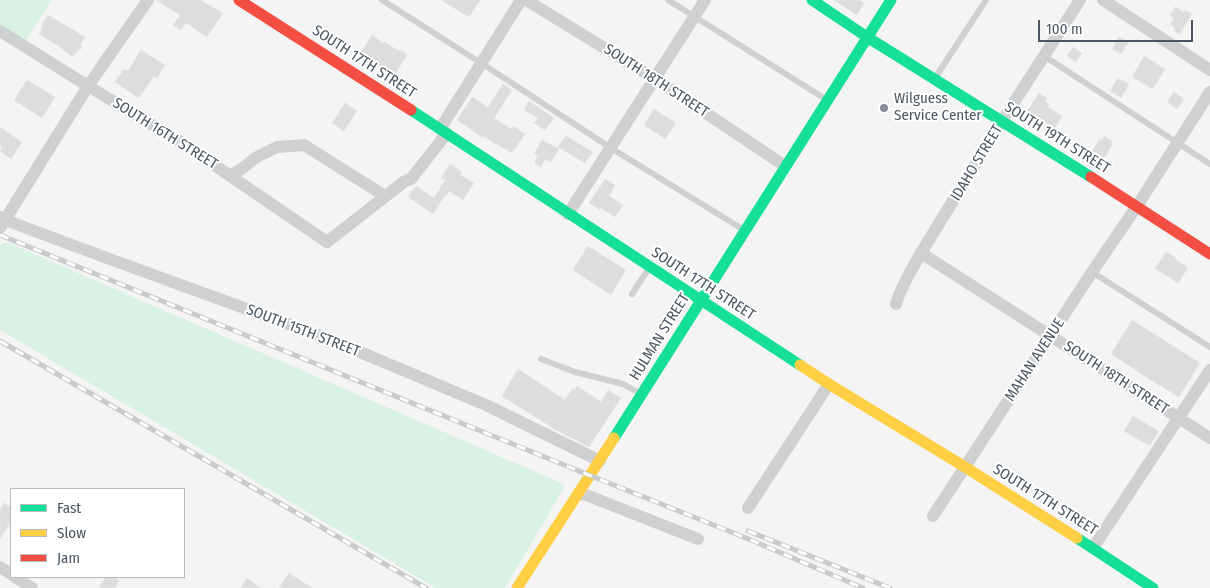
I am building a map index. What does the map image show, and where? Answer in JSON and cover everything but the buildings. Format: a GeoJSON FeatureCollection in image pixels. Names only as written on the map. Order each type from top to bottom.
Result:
{"type":"FeatureCollection","features":[{"type":"Feature","properties":{"kind":"street"},"geometry":{"type":"LineString","coordinates":[[2,222],[88,86],[148,0]]}},
{"type":"Feature","properties":{"kind":"street","name":"SOUTH 17TH STREET"},"geometry":{"type":"LineString","coordinates":[[239,0],[444,131],[829,384],[965,467],[1153,588]]}},
{"type":"Feature","properties":{"kind":"street"},"geometry":{"type":"LineString","coordinates":[[230,176],[255,158],[277,147],[304,145],[385,196],[405,181],[411,179],[444,131],[481,63],[521,0]]}},
{"type":"Feature","properties":{"kind":"street","name":"SOUTH 18TH STREET"},"geometry":{"type":"LineString","coordinates":[[526,0],[655,79],[785,166]]}},
{"type":"Feature","properties":{"kind":"street"},"geometry":{"type":"LineString","coordinates":[[568,214],[705,0]]}},
{"type":"Feature","properties":{"kind":"street","name":"SOUTH 19TH STREET"},"geometry":{"type":"LineString","coordinates":[[812,0],[867,37],[1137,206],[1210,254]]}},
{"type":"Feature","properties":{"kind":"street","name":"HULMAN STREET"},"geometry":{"type":"LineString","coordinates":[[517,588],[600,461],[891,0]]}},
{"type":"Feature","properties":{"kind":"street","name":"IDAHO STREET"},"geometry":{"type":"LineString","coordinates":[[896,304],[907,278],[921,253],[1002,121],[1080,0]]}},
{"type":"Feature","properties":{"kind":"street"},"geometry":{"type":"LineString","coordinates":[[1103,0],[1210,70]]}},
{"type":"Feature","properties":{"kind":"street","name":"SOUTH 16TH STREET"},"geometry":{"type":"LineString","coordinates":[[0,31],[182,143],[328,242],[385,196]]}},
{"type":"Feature","properties":{"kind":"street","name":"MAHAN AVENUE"},"geometry":{"type":"LineString","coordinates":[[933,516],[1210,92]]}},
{"type":"Feature","properties":{"kind":"street","name":"SOUTH 15TH STREET"},"geometry":{"type":"LineString","coordinates":[[2,222],[329,340],[486,405],[600,461]]}},
{"type":"Feature","properties":{"kind":"street","name":"SOUTH 18TH STREET"},"geometry":{"type":"LineString","coordinates":[[921,253],[1210,438]]}},
{"type":"Feature","properties":{"kind":"street"},"geometry":{"type":"LineString","coordinates":[[1093,548],[1210,370]]}},
{"type":"Feature","properties":{"kind":"street"},"geometry":{"type":"LineString","coordinates":[[748,508],[829,384]]}},
{"type":"Feature","properties":{"kind":"street"},"geometry":{"type":"LineString","coordinates":[[579,494],[586,494],[698,539]]}},
{"type":"Feature","properties":{"kind":"street"},"geometry":{"type":"LineString","coordinates":[[17,578],[32,588]]}},
{"type":"Feature","properties":{"kind":"lane"},"geometry":{"type":"LineString","coordinates":[[382,0],[611,148],[745,231]]}},
{"type":"Feature","properties":{"kind":"lane"},"geometry":{"type":"LineString","coordinates":[[668,0],[827,100]]}},
{"type":"Feature","properties":{"kind":"lane"},"geometry":{"type":"LineString","coordinates":[[935,79],[986,0]]}},
{"type":"Feature","properties":{"kind":"lane"},"geometry":{"type":"LineString","coordinates":[[1044,56],[1210,164]]}},
{"type":"Feature","properties":{"kind":"lane"},"geometry":{"type":"LineString","coordinates":[[632,294],[649,267]]}},
{"type":"Feature","properties":{"kind":"lane"},"geometry":{"type":"LineString","coordinates":[[1092,272],[1210,348]]}},
{"type":"Feature","properties":{"kind":"lane"},"geometry":{"type":"LineString","coordinates":[[541,359],[575,372],[623,384],[642,394]]}},
{"type":"Feature","properties":{"kind":"green space"},"geometry":{"type":"Polygon","coordinates":[[[0,0],[52,0],[24,43],[0,28],[0,0]]]}},
{"type":"Feature","properties":{"kind":"green space"},"geometry":{"type":"Polygon","coordinates":[[[9,243],[565,486],[505,588],[436,588],[0,330],[0,245],[9,243]]]}},
{"type":"Feature","properties":{"kind":"railway"},"geometry":{"type":"LineString","coordinates":[[0,235],[746,538],[863,588]]}},
{"type":"Feature","properties":{"kind":"railway"},"geometry":{"type":"LineString","coordinates":[[0,341],[426,588]]}},
{"type":"Feature","properties":{"kind":"railway"},"geometry":{"type":"LineString","coordinates":[[748,531],[890,588]]}},
{"type":"Feature","properties":{"kind":"traffic: fast"},"geometry":{"type":"LineString","coordinates":[[812,0],[867,37],[1091,177]]}},
{"type":"Feature","properties":{"kind":"traffic: fast"},"geometry":{"type":"LineString","coordinates":[[614,438],[891,0]]}},
{"type":"Feature","properties":{"kind":"traffic: fast"},"geometry":{"type":"LineString","coordinates":[[411,110],[800,365]]}},
{"type":"Feature","properties":{"kind":"traffic: fast"},"geometry":{"type":"LineString","coordinates":[[1077,538],[1153,588]]}},
{"type":"Feature","properties":{"kind":"traffic: slow"},"geometry":{"type":"LineString","coordinates":[[800,365],[1077,538]]}},
{"type":"Feature","properties":{"kind":"traffic: slow"},"geometry":{"type":"LineString","coordinates":[[517,588],[614,438]]}},
{"type":"Feature","properties":{"kind":"traffic: jam"},"geometry":{"type":"LineString","coordinates":[[239,0],[411,110]]}},
{"type":"Feature","properties":{"kind":"traffic: jam"},"geometry":{"type":"LineString","coordinates":[[1091,177],[1210,254]]}},
{"type":"Feature","properties":{"kind":"place","name":"Wilguess Service Center"},"geometry":{"type":"Point","coordinates":[884,108]}}]}
